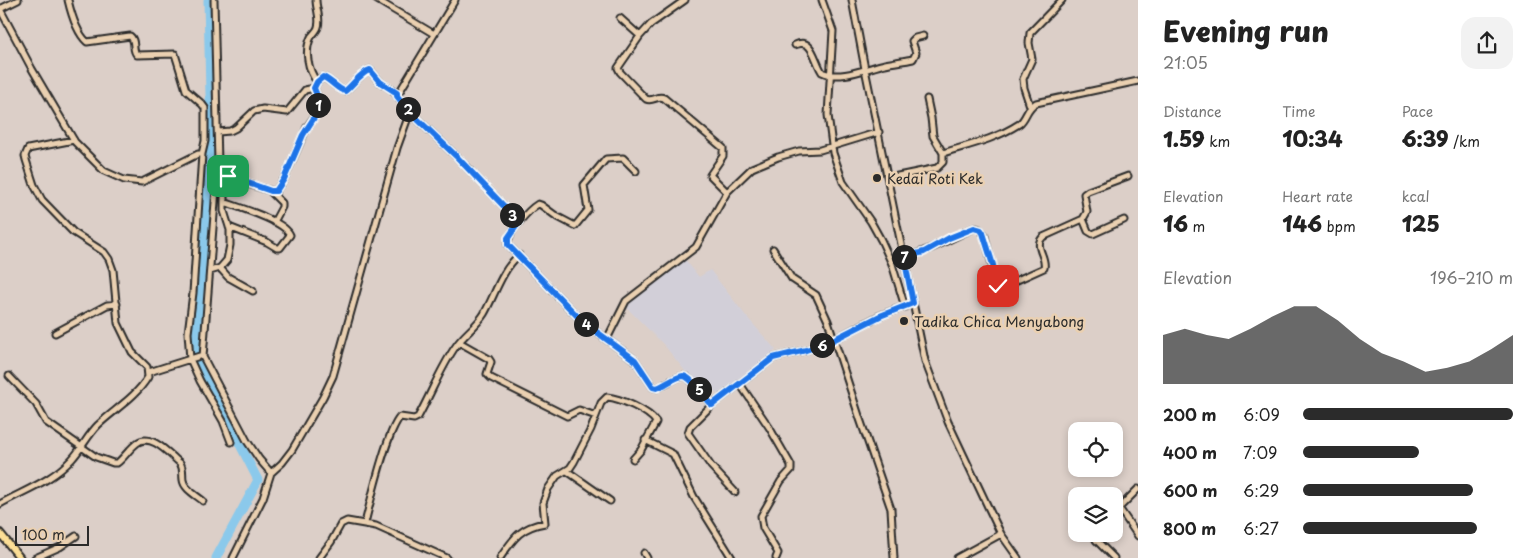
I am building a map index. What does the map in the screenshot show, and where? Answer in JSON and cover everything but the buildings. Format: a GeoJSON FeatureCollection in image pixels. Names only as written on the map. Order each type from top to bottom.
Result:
{"type":"FeatureCollection","features":[{"type":"Feature","properties":{"kind":"main road"},"geometry":{"type":"LineString","coordinates":[[0,533],[20,558]]}},
{"type":"Feature","properties":{"kind":"street"},"geometry":{"type":"LineString","coordinates":[[18,0],[0,9],[32,69],[74,140],[104,171],[131,182],[142,182],[198,154],[202,154]]}},
{"type":"Feature","properties":{"kind":"street"},"geometry":{"type":"LineString","coordinates":[[68,0],[75,23],[86,42],[130,36],[134,40],[134,52],[137,55],[175,54],[186,90],[205,108],[205,141],[202,154],[194,293],[188,333],[190,359],[200,381],[223,421],[231,442]]}},
{"type":"Feature","properties":{"kind":"street"},"geometry":{"type":"LineString","coordinates":[[214,0],[218,132],[217,174],[203,355],[205,363],[247,441],[271,473]]}},
{"type":"Feature","properties":{"kind":"street"},"geometry":{"type":"LineString","coordinates":[[316,0],[319,15],[318,27],[308,45],[308,65],[317,82]]}},
{"type":"Feature","properties":{"kind":"street"},"geometry":{"type":"LineString","coordinates":[[377,0],[434,34]]}},
{"type":"Feature","properties":{"kind":"street"},"geometry":{"type":"LineString","coordinates":[[397,93],[455,0]]}},
{"type":"Feature","properties":{"kind":"street"},"geometry":{"type":"LineString","coordinates":[[685,0],[655,21],[640,36],[618,68],[646,99],[664,98],[723,148],[723,156],[710,175],[727,192]]}},
{"type":"Feature","properties":{"kind":"street"},"geometry":{"type":"LineString","coordinates":[[822,0],[833,32],[828,115],[832,146],[839,174],[872,222],[881,240],[895,274],[905,307]]}},
{"type":"Feature","properties":{"kind":"street"},"geometry":{"type":"LineString","coordinates":[[852,0],[922,349],[952,430],[1002,534],[1018,558]]}},
{"type":"Feature","properties":{"kind":"street"},"geometry":{"type":"LineString","coordinates":[[1030,106],[1023,79],[1032,59],[1029,43],[1030,34],[1062,0]]}},
{"type":"Feature","properties":{"kind":"street"},"geometry":{"type":"LineString","coordinates":[[620,18],[640,36]]}},
{"type":"Feature","properties":{"kind":"street"},"geometry":{"type":"LineString","coordinates":[[795,45],[801,42],[806,43],[820,69],[825,74],[848,73],[913,59],[916,53],[912,41],[923,36]]}},
{"type":"Feature","properties":{"kind":"street"},"geometry":{"type":"LineString","coordinates":[[217,174],[276,191],[281,185],[303,135],[319,110],[318,98],[314,88],[317,82],[323,77],[345,91],[365,71],[370,70],[380,82],[397,93],[397,96],[410,112],[456,156],[519,222]]}},
{"type":"Feature","properties":{"kind":"street"},"geometry":{"type":"LineString","coordinates":[[943,153],[982,142],[1004,132],[1022,122],[1030,106],[1036,103],[1138,81]]}},
{"type":"Feature","properties":{"kind":"street"},"geometry":{"type":"LineString","coordinates":[[218,132],[230,131],[236,128],[254,111],[263,109],[287,112],[304,90],[314,88]]}},
{"type":"Feature","properties":{"kind":"street"},"geometry":{"type":"LineString","coordinates":[[888,178],[937,168],[943,162],[943,153],[932,136],[927,99]]}},
{"type":"Feature","properties":{"kind":"street"},"geometry":{"type":"LineString","coordinates":[[233,558],[265,493],[271,473],[292,450],[333,376],[397,148],[410,112]]}},
{"type":"Feature","properties":{"kind":"street"},"geometry":{"type":"LineString","coordinates":[[607,339],[626,300],[696,246],[727,192],[745,174],[761,163],[798,151],[817,150],[879,132]]}},
{"type":"Feature","properties":{"kind":"street"},"geometry":{"type":"LineString","coordinates":[[0,504],[54,475],[72,458],[99,424],[116,412],[140,389],[148,377],[147,367],[132,352],[118,323],[113,270],[109,259],[104,252],[69,229],[42,200],[34,185],[26,160],[26,152],[31,148],[74,140]]}},
{"type":"Feature","properties":{"kind":"street"},"geometry":{"type":"LineString","coordinates":[[636,171],[623,158],[610,158],[603,162],[584,185],[588,210],[575,226],[538,204],[519,222],[507,241],[508,245],[583,322],[635,360],[653,387],[657,388],[685,376],[690,379],[712,405]]}},
{"type":"Feature","properties":{"kind":"street"},"geometry":{"type":"LineString","coordinates":[[210,271],[220,268],[227,260],[230,245],[224,202],[228,176]]}},
{"type":"Feature","properties":{"kind":"street"},"geometry":{"type":"LineString","coordinates":[[904,257],[916,255],[949,238],[978,228],[985,237],[996,282],[998,286],[1004,286],[1044,268],[1045,262],[1039,244],[1041,238],[1083,219],[1087,212],[1084,194],[1128,176]]}},
{"type":"Feature","properties":{"kind":"street"},"geometry":{"type":"LineString","coordinates":[[269,190],[282,203],[282,207],[274,222]]}},
{"type":"Feature","properties":{"kind":"street"},"geometry":{"type":"LineString","coordinates":[[224,202],[256,212],[288,230],[290,234],[280,248],[277,248],[229,227]]}},
{"type":"Feature","properties":{"kind":"street"},"geometry":{"type":"LineString","coordinates":[[1083,219],[1088,231],[1092,234],[1124,220]]}},
{"type":"Feature","properties":{"kind":"street"},"geometry":{"type":"LineString","coordinates":[[773,249],[792,279],[816,295],[828,321],[891,509],[894,558]]}},
{"type":"Feature","properties":{"kind":"street"},"geometry":{"type":"LineString","coordinates":[[365,523],[380,468],[395,424],[400,417],[414,420],[418,417],[459,342],[480,319],[493,292],[518,255]]}},
{"type":"Feature","properties":{"kind":"street"},"geometry":{"type":"LineString","coordinates":[[220,268],[228,277],[253,291]]}},
{"type":"Feature","properties":{"kind":"street"},"geometry":{"type":"LineString","coordinates":[[735,492],[711,466],[688,433],[690,427],[712,405],[773,358],[806,350],[834,339],[873,319],[913,303]]}},
{"type":"Feature","properties":{"kind":"street"},"geometry":{"type":"LineString","coordinates":[[55,333],[106,305],[117,304]]}},
{"type":"Feature","properties":{"kind":"street"},"geometry":{"type":"LineString","coordinates":[[459,342],[489,359],[491,362],[487,374],[499,382],[567,416],[579,410],[596,416]]}},
{"type":"Feature","properties":{"kind":"street"},"geometry":{"type":"LineString","coordinates":[[149,372],[203,355]]}},
{"type":"Feature","properties":{"kind":"street"},"geometry":{"type":"LineString","coordinates":[[9,376],[36,404],[46,422],[96,457],[113,463],[120,461],[139,441],[150,441],[156,444],[183,466],[183,481],[185,485],[203,501]]}},
{"type":"Feature","properties":{"kind":"street"},"geometry":{"type":"LineString","coordinates":[[740,384],[791,462],[791,470],[781,481],[762,516],[762,528],[778,553],[776,558]]}},
{"type":"Feature","properties":{"kind":"street"},"geometry":{"type":"LineString","coordinates":[[500,558],[527,527],[545,523],[543,503],[548,489],[557,476],[567,470],[574,462],[601,403],[607,398],[618,399],[654,418],[656,422],[641,450],[633,459]]}},
{"type":"Feature","properties":{"kind":"street"},"geometry":{"type":"LineString","coordinates":[[645,440],[669,450],[673,454],[694,497],[732,558]]}},
{"type":"Feature","properties":{"kind":"street"},"geometry":{"type":"LineString","coordinates":[[567,470],[610,502]]}},
{"type":"Feature","properties":{"kind":"street"},"geometry":{"type":"LineString","coordinates":[[1123,504],[1138,489]]}},
{"type":"Feature","properties":{"kind":"street"},"geometry":{"type":"LineString","coordinates":[[1123,514],[1138,536]]}},
{"type":"Feature","properties":{"kind":"street"},"geometry":{"type":"LineString","coordinates":[[319,558],[344,521],[365,523],[388,530],[447,558]]}},
{"type":"Feature","properties":{"kind":"street"},"geometry":{"type":"LineString","coordinates":[[957,558],[1002,534]]}},
{"type":"Feature","properties":{"kind":"street"},"geometry":{"type":"LineString","coordinates":[[35,558],[60,547],[76,536]]}},
{"type":"Feature","properties":{"kind":"street"},"geometry":{"type":"LineString","coordinates":[[1098,542],[1114,558]]}},
{"type":"Feature","properties":{"kind":"shaded area"},"geometry":{"type":"Polygon","coordinates":[[[684,258],[699,277],[710,270],[746,316],[776,350],[718,395],[710,386],[702,392],[664,345],[624,305],[684,258]]]}},
{"type":"Feature","properties":{"kind":"waterway"},"geometry":{"type":"LineString","coordinates":[[195,351],[211,142],[208,0]]}},
{"type":"Feature","properties":{"kind":"waterway"},"geometry":{"type":"LineString","coordinates":[[198,363],[258,480],[216,558]]}},
{"type":"Feature","properties":{"kind":"place","name":"Kedai Roti Kek"},"geometry":{"type":"Point","coordinates":[877,178]}},
{"type":"Feature","properties":{"kind":"place","name":"Tadika Chica Menyabong"},"geometry":{"type":"Point","coordinates":[904,321]}},
{"type":"Feature","properties":{"kind":"route"},"geometry":{"type":"LineString","coordinates":[[228,176],[276,191],[284,179],[307,127],[319,110],[318,98],[314,88],[317,82],[323,77],[345,91],[365,71],[370,70],[380,82],[397,93],[397,96],[410,112],[456,156],[519,222],[508,238],[508,245],[583,322],[632,357],[653,387],[657,388],[685,376],[690,379],[712,405],[773,358],[827,343],[880,316],[913,303],[904,257],[924,252],[949,238],[974,228],[981,230],[998,286]]}}]}
